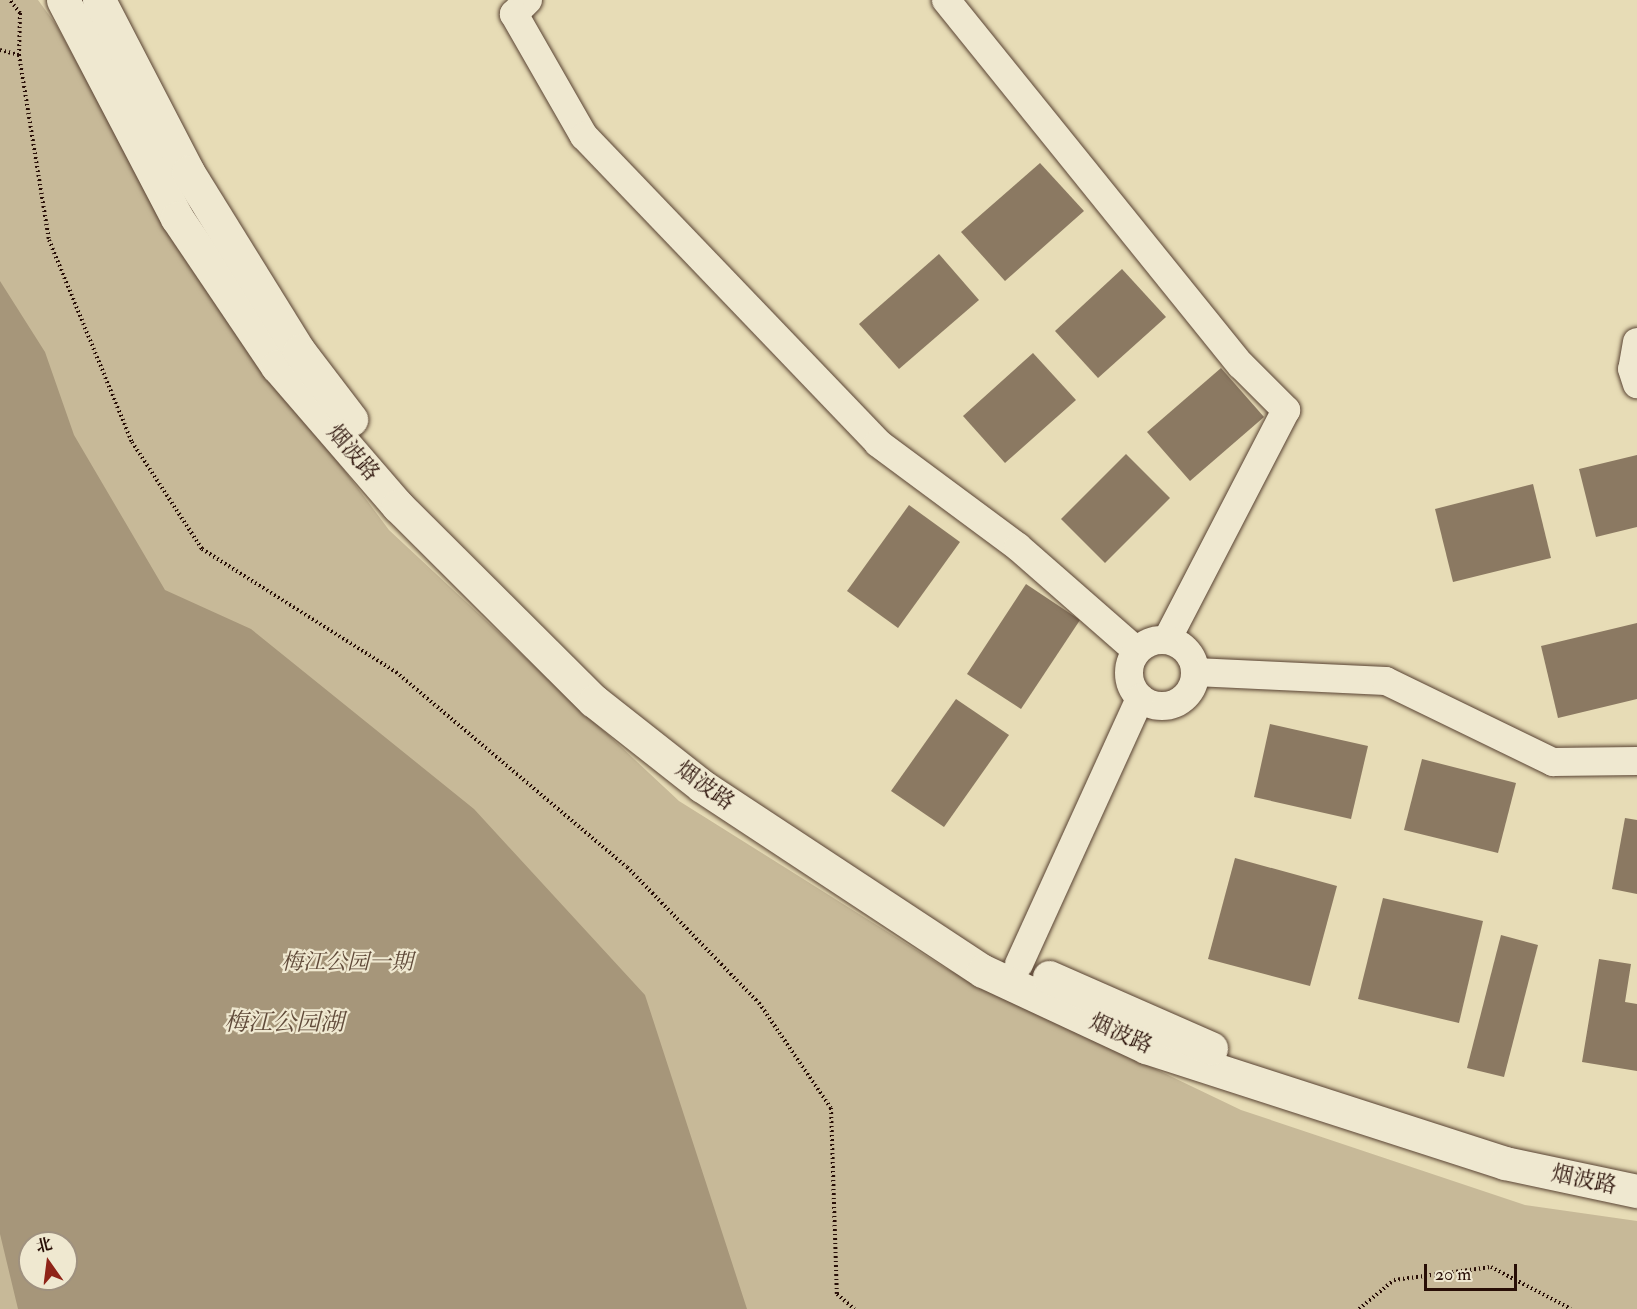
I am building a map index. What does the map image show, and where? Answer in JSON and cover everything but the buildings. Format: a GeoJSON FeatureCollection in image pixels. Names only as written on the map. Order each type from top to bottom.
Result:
{"type":"FeatureCollection","features":[{"type":"Feature","properties":{"kind":"main road","name":"烟波路"},"geometry":{"type":"LineString","coordinates":[[63,0],[177,218],[277,366],[398,506],[586,693],[702,786],[983,971],[1146,1047],[1505,1163],[1637,1191]]}},
{"type":"Feature","properties":{"kind":"main road","name":"烟波路"},"geometry":{"type":"LineString","coordinates":[[99,0],[188,172],[299,351],[340,408],[500,586],[665,734],[997,954],[1259,1069],[1548,1160],[1637,1176]]}},
{"type":"Feature","properties":{"kind":"street"},"geometry":{"type":"LineString","coordinates":[[528,0],[514,14],[584,136],[878,443],[1018,547],[1137,651]]}},
{"type":"Feature","properties":{"kind":"street"},"geometry":{"type":"LineString","coordinates":[[946,0],[1241,365],[1286,410],[1167,640]]}},
{"type":"Feature","properties":{"kind":"street"},"geometry":{"type":"LineString","coordinates":[[1637,342],[1632,369],[1637,384]]}},
{"type":"Feature","properties":{"kind":"street"},"geometry":{"type":"LineString","coordinates":[[1156,640],[1167,640],[1187,651],[1195,672],[1194,683],[1180,701],[1159,706],[1140,698],[1133,690],[1129,670],[1137,651],[1156,640]]}},
{"type":"Feature","properties":{"kind":"street"},"geometry":{"type":"LineString","coordinates":[[1195,672],[1386,681],[1552,762],[1637,761]]}},
{"type":"Feature","properties":{"kind":"street"},"geometry":{"type":"LineString","coordinates":[[1019,964],[1140,698]]}},
{"type":"Feature","properties":{"kind":"path"},"geometry":{"type":"LineString","coordinates":[[10,0],[20,13],[19,55],[49,240],[132,442],[202,549],[396,672],[627,867],[759,1003],[831,1108],[837,1294],[854,1309]]}},
{"type":"Feature","properties":{"kind":"path"},"geometry":{"type":"LineString","coordinates":[[0,51],[19,55]]}},
{"type":"Feature","properties":{"kind":"path"},"geometry":{"type":"LineString","coordinates":[[1359,1309],[1394,1280],[1491,1267],[1570,1309]]}},
{"type":"Feature","properties":{"kind":"green space","name":"梅江公园一期"},"geometry":{"type":"Polygon","coordinates":[[[0,0],[38,0],[57,26],[176,245],[389,530],[679,801],[945,968],[1241,1110],[1525,1205],[1637,1221],[1637,1309],[0,1309],[0,0]]]}},
{"type":"Feature","properties":{"kind":"water","name":"梅江公园湖"},"geometry":{"type":"Polygon","coordinates":[[[0,281],[45,352],[74,435],[165,590],[251,629],[474,809],[645,995],[747,1309],[18,1309],[0,1234],[0,281]]]}}]}
